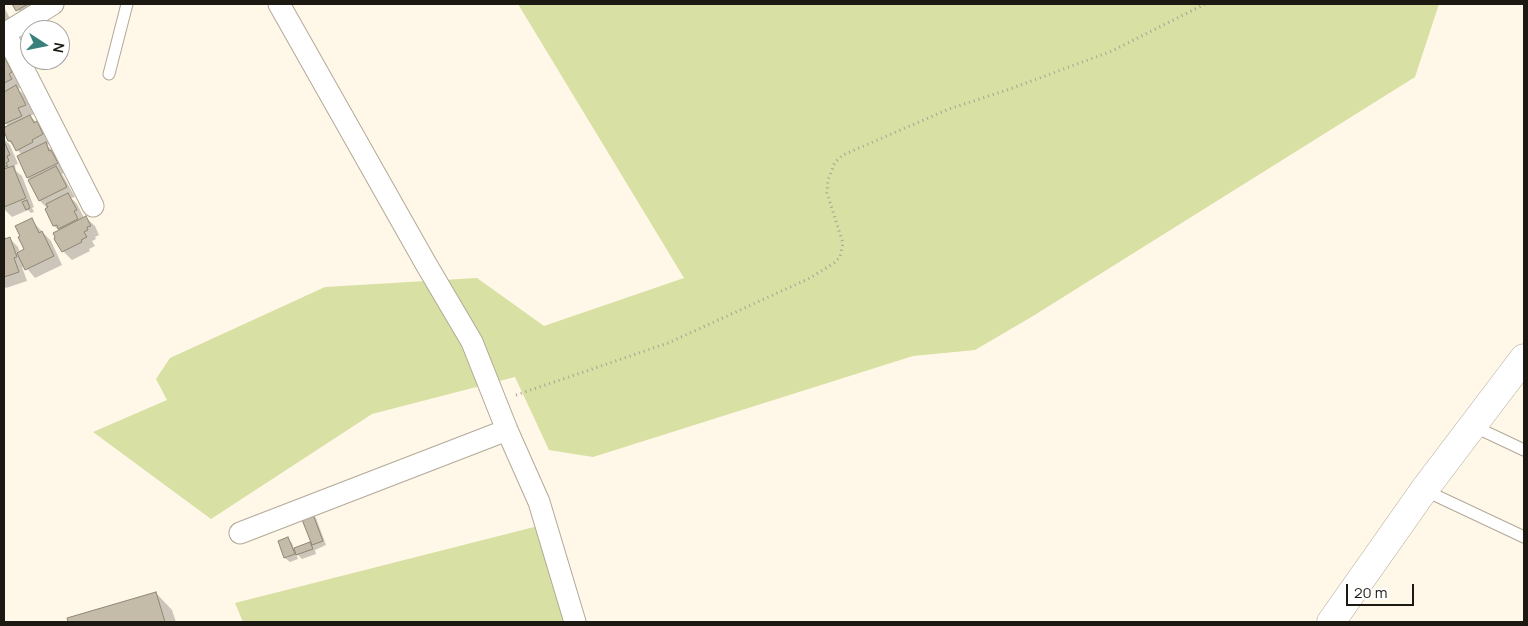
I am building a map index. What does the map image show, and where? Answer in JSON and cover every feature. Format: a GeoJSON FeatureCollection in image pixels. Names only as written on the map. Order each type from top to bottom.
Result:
{"type":"FeatureCollection","features":[{"type":"Feature","properties":{"kind":"street"},"geometry":{"type":"LineString","coordinates":[[53,4],[4,33],[93,206]]}},
{"type":"Feature","properties":{"kind":"street"},"geometry":{"type":"LineString","coordinates":[[279,4],[472,342],[507,430],[539,502],[574,622]]}},
{"type":"Feature","properties":{"kind":"street"},"geometry":{"type":"LineString","coordinates":[[1331,622],[1424,490],[1524,358]]}},
{"type":"Feature","properties":{"kind":"street"},"geometry":{"type":"LineString","coordinates":[[240,533],[507,430]]}},
{"type":"Feature","properties":{"kind":"lane"},"geometry":{"type":"LineString","coordinates":[[109,74],[127,4]]}},
{"type":"Feature","properties":{"kind":"lane"},"geometry":{"type":"LineString","coordinates":[[1473,426],[1524,450]]}},
{"type":"Feature","properties":{"kind":"lane"},"geometry":{"type":"LineString","coordinates":[[1424,490],[1524,537]]}},
{"type":"Feature","properties":{"kind":"path"},"geometry":{"type":"LineString","coordinates":[[496,401],[546,387],[668,344],[810,278],[834,263],[840,257],[842,251],[843,243],[827,193],[831,170],[835,162],[843,155],[949,109],[1010,89],[1112,51],[1205,4]]}},
{"type":"Feature","properties":{"kind":"green space"},"geometry":{"type":"Polygon","coordinates":[[[518,4],[1439,4],[1415,77],[1033,316],[975,350],[913,356],[593,457],[549,450],[515,377],[372,414],[211,519],[93,432],[167,400],[156,379],[170,358],[325,287],[477,278],[544,326],[684,278],[518,4]]]}},
{"type":"Feature","properties":{"kind":"green space"},"geometry":{"type":"Polygon","coordinates":[[[550,523],[568,622],[243,622],[235,603],[550,523]]]}},
{"type":"Feature","properties":{"kind":"building"},"geometry":{"type":"Polygon","coordinates":[[[12,4],[28,4],[16,11],[12,4]]]}},
{"type":"Feature","properties":{"kind":"building"},"geometry":{"type":"Polygon","coordinates":[[[4,58],[12,72],[9,74],[12,79],[4,83],[4,58]]]}},
{"type":"Feature","properties":{"kind":"building"},"geometry":{"type":"Polygon","coordinates":[[[16,85],[26,105],[18,108],[22,116],[4,124],[4,92],[16,85]]]}},
{"type":"Feature","properties":{"kind":"building"},"geometry":{"type":"Polygon","coordinates":[[[30,115],[34,123],[37,121],[43,134],[16,151],[11,141],[8,141],[4,131],[5,127],[30,115]]]}},
{"type":"Feature","properties":{"kind":"building"},"geometry":{"type":"Polygon","coordinates":[[[4,141],[10,155],[7,156],[9,161],[6,163],[8,166],[4,167],[4,141]]]}},
{"type":"Feature","properties":{"kind":"building"},"geometry":{"type":"Polygon","coordinates":[[[46,142],[49,151],[51,150],[58,163],[27,178],[17,156],[46,142]]]}},
{"type":"Feature","properties":{"kind":"building"},"geometry":{"type":"Polygon","coordinates":[[[13,166],[26,198],[4,207],[4,169],[13,166]]]}},
{"type":"Feature","properties":{"kind":"building"},"geometry":{"type":"Polygon","coordinates":[[[56,166],[67,187],[39,201],[28,180],[56,166]]]}},
{"type":"Feature","properties":{"kind":"building"},"geometry":{"type":"Polygon","coordinates":[[[68,193],[77,210],[74,211],[78,219],[58,229],[57,225],[53,226],[45,209],[48,207],[46,204],[68,193]]]}},
{"type":"Feature","properties":{"kind":"building"},"geometry":{"type":"Polygon","coordinates":[[[27,200],[30,208],[26,210],[22,202],[27,200]]]}},
{"type":"Feature","properties":{"kind":"building"},"geometry":{"type":"Polygon","coordinates":[[[86,216],[91,226],[87,227],[88,230],[84,232],[87,237],[81,240],[82,242],[62,252],[54,239],[53,233],[86,216]]]}},
{"type":"Feature","properties":{"kind":"building"},"geometry":{"type":"Polygon","coordinates":[[[32,218],[39,233],[42,231],[54,256],[25,270],[17,253],[24,249],[15,226],[32,218]]]}},
{"type":"Feature","properties":{"kind":"building"},"geometry":{"type":"Polygon","coordinates":[[[4,236],[5,239],[10,237],[17,257],[14,258],[19,272],[4,277],[4,236]]]}},
{"type":"Feature","properties":{"kind":"building"},"geometry":{"type":"Polygon","coordinates":[[[312,512],[323,541],[312,545],[301,517],[312,512]]]}},
{"type":"Feature","properties":{"kind":"building"},"geometry":{"type":"Polygon","coordinates":[[[288,537],[295,554],[284,558],[278,541],[288,537]]]}},
{"type":"Feature","properties":{"kind":"building"},"geometry":{"type":"Polygon","coordinates":[[[310,542],[313,549],[296,555],[294,548],[310,542]]]}},
{"type":"Feature","properties":{"kind":"building"},"geometry":{"type":"Polygon","coordinates":[[[156,592],[165,622],[68,622],[67,618],[156,592]]]}}]}
